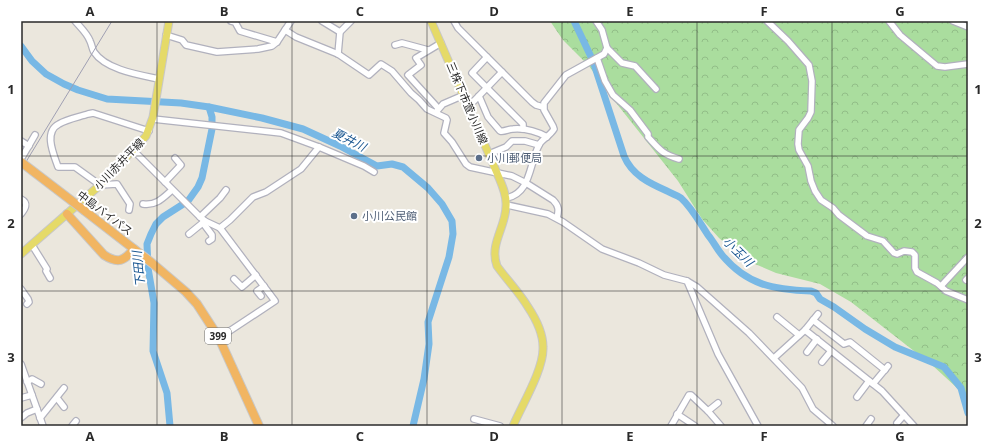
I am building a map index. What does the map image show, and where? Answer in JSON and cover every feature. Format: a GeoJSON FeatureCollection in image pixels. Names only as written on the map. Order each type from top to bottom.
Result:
{"type":"FeatureCollection","features":[{"type":"Feature","properties":{"kind":"highway","name":"中島バイパス"},"geometry":{"type":"LineString","coordinates":[[21,162],[134,248],[186,292],[197,304],[219,338],[259,426]]}},
{"type":"Feature","properties":{"kind":"highway"},"geometry":{"type":"LineString","coordinates":[[67,214],[104,255],[111,259],[124,259],[134,248]]}},
{"type":"Feature","properties":{"kind":"main road","name":"小川赤井平線"},"geometry":{"type":"LineString","coordinates":[[21,254],[100,185],[149,131],[153,118],[169,21]]}},
{"type":"Feature","properties":{"kind":"main road","name":"三株下市萱小川線"},"geometry":{"type":"LineString","coordinates":[[431,21],[497,173],[506,202]]}},
{"type":"Feature","properties":{"kind":"main road"},"geometry":{"type":"LineString","coordinates":[[506,202],[503,224],[494,249],[494,258],[501,272],[530,309],[542,337],[543,348],[541,362],[537,373],[513,426]]}},
{"type":"Feature","properties":{"kind":"street"},"geometry":{"type":"LineString","coordinates":[[75,21],[90,39],[93,52],[101,60],[118,69],[159,82]]}},
{"type":"Feature","properties":{"kind":"street"},"geometry":{"type":"LineString","coordinates":[[231,21],[235,22],[240,31],[277,42]]}},
{"type":"Feature","properties":{"kind":"street"},"geometry":{"type":"LineString","coordinates":[[166,35],[182,40],[186,45],[217,52],[266,48],[277,42],[291,21]]}},
{"type":"Feature","properties":{"kind":"street"},"geometry":{"type":"LineString","coordinates":[[322,21],[340,32]]}},
{"type":"Feature","properties":{"kind":"street"},"geometry":{"type":"LineString","coordinates":[[338,54],[340,32],[351,21]]}},
{"type":"Feature","properties":{"kind":"street"},"geometry":{"type":"LineString","coordinates":[[454,21],[458,28],[532,102],[543,107]]}},
{"type":"Feature","properties":{"kind":"street"},"geometry":{"type":"LineString","coordinates":[[596,21],[602,30],[607,48],[622,63],[635,66],[656,89]]}},
{"type":"Feature","properties":{"kind":"street"},"geometry":{"type":"LineString","coordinates":[[767,21],[788,41],[809,65],[812,81],[810,112],[808,118],[799,130],[798,144],[799,150],[808,166],[815,191],[821,200],[867,236],[883,241],[894,253],[897,254],[904,251],[912,252],[914,255],[915,268],[917,272],[937,283],[946,291],[968,300]]}},
{"type":"Feature","properties":{"kind":"street"},"geometry":{"type":"LineString","coordinates":[[888,21],[900,35],[937,66],[945,67],[968,64]]}},
{"type":"Feature","properties":{"kind":"street"},"geometry":{"type":"LineString","coordinates":[[953,21],[968,27]]}},
{"type":"Feature","properties":{"kind":"street"},"geometry":{"type":"LineString","coordinates":[[285,30],[296,37],[338,54],[369,75],[381,64],[392,71],[411,94],[427,109],[437,111]]}},
{"type":"Feature","properties":{"kind":"street"},"geometry":{"type":"LineString","coordinates":[[395,45],[402,43],[428,50]]}},
{"type":"Feature","properties":{"kind":"street"},"geometry":{"type":"LineString","coordinates":[[441,43],[416,58],[421,65],[408,75],[437,111],[446,118],[447,120],[444,133],[452,142],[466,164],[470,167],[512,176],[526,183],[557,203],[559,211],[557,218]]}},
{"type":"Feature","properties":{"kind":"street"},"geometry":{"type":"LineString","coordinates":[[506,202],[514,197],[526,183],[539,145],[552,132],[553,126],[545,113],[543,107],[544,103],[566,75],[604,54],[607,48]]}},
{"type":"Feature","properties":{"kind":"street"},"geometry":{"type":"LineString","coordinates":[[488,57],[472,73],[523,124],[523,129]]}},
{"type":"Feature","properties":{"kind":"street"},"geometry":{"type":"LineString","coordinates":[[596,58],[605,81],[613,95],[630,110],[648,134],[648,137],[661,151],[669,156],[679,159]]}},
{"type":"Feature","properties":{"kind":"street"},"geometry":{"type":"LineString","coordinates":[[467,104],[474,101],[502,72]]}},
{"type":"Feature","properties":{"kind":"street"},"geometry":{"type":"LineString","coordinates":[[437,111],[443,104],[464,95]]}},
{"type":"Feature","properties":{"kind":"street"},"geometry":{"type":"LineString","coordinates":[[479,96],[488,117],[500,131],[505,132],[512,129],[523,129],[530,130],[546,137]]}},
{"type":"Feature","properties":{"kind":"street"},"geometry":{"type":"LineString","coordinates":[[129,210],[130,204],[117,184],[100,185],[75,166],[58,167],[53,153],[50,137],[55,126],[58,124],[93,113],[149,131]]}},
{"type":"Feature","properties":{"kind":"street"},"geometry":{"type":"LineString","coordinates":[[153,118],[281,133],[319,147],[364,166],[374,172]]}},
{"type":"Feature","properties":{"kind":"street"},"geometry":{"type":"LineString","coordinates":[[21,158],[35,136]]}},
{"type":"Feature","properties":{"kind":"street"},"geometry":{"type":"LineString","coordinates":[[21,141],[29,146]]}},
{"type":"Feature","properties":{"kind":"street"},"geometry":{"type":"LineString","coordinates":[[489,154],[506,147],[507,144],[512,141],[525,141],[539,145]]}},
{"type":"Feature","properties":{"kind":"street"},"geometry":{"type":"LineString","coordinates":[[220,228],[253,197],[266,192],[301,169],[319,147]]}},
{"type":"Feature","properties":{"kind":"street"},"geometry":{"type":"LineString","coordinates":[[133,150],[200,217],[212,235],[212,239],[209,241]]}},
{"type":"Feature","properties":{"kind":"street"},"geometry":{"type":"LineString","coordinates":[[165,182],[181,165],[175,158]]}},
{"type":"Feature","properties":{"kind":"street"},"geometry":{"type":"LineString","coordinates":[[143,204],[151,205],[162,199],[172,190]]}},
{"type":"Feature","properties":{"kind":"street"},"geometry":{"type":"LineString","coordinates":[[200,217],[220,198],[226,190]]}},
{"type":"Feature","properties":{"kind":"street"},"geometry":{"type":"LineString","coordinates":[[21,199],[25,202],[26,208],[21,214]]}},
{"type":"Feature","properties":{"kind":"street"},"geometry":{"type":"LineString","coordinates":[[506,202],[557,218],[602,249],[639,263],[664,275],[686,281],[697,287],[774,358],[802,388],[813,409],[833,426]]}},
{"type":"Feature","properties":{"kind":"street"},"geometry":{"type":"LineString","coordinates":[[204,222],[220,228],[275,301],[219,338]]}},
{"type":"Feature","properties":{"kind":"street"},"geometry":{"type":"LineString","coordinates":[[189,234],[204,222]]}},
{"type":"Feature","properties":{"kind":"street"},"geometry":{"type":"LineString","coordinates":[[32,245],[47,268],[46,271],[50,278]]}},
{"type":"Feature","properties":{"kind":"street"},"geometry":{"type":"LineString","coordinates":[[941,286],[968,257]]}},
{"type":"Feature","properties":{"kind":"street"},"geometry":{"type":"LineString","coordinates":[[234,279],[242,287],[256,275]]}},
{"type":"Feature","properties":{"kind":"street"},"geometry":{"type":"LineString","coordinates":[[686,281],[718,354],[758,426]]}},
{"type":"Feature","properties":{"kind":"street"},"geometry":{"type":"LineString","coordinates":[[261,296],[257,291],[264,286]]}},
{"type":"Feature","properties":{"kind":"street"},"geometry":{"type":"LineString","coordinates":[[21,290],[28,299],[29,302],[27,304]]}},
{"type":"Feature","properties":{"kind":"street"},"geometry":{"type":"LineString","coordinates":[[774,358],[799,336],[818,314]]}},
{"type":"Feature","properties":{"kind":"street"},"geometry":{"type":"LineString","coordinates":[[777,317],[799,336]]}},
{"type":"Feature","properties":{"kind":"street"},"geometry":{"type":"LineString","coordinates":[[813,320],[844,344],[850,342],[887,368],[857,397]]}},
{"type":"Feature","properties":{"kind":"street"},"geometry":{"type":"LineString","coordinates":[[805,330],[882,391],[914,426]]}},
{"type":"Feature","properties":{"kind":"street"},"geometry":{"type":"LineString","coordinates":[[807,352],[817,339]]}},
{"type":"Feature","properties":{"kind":"street"},"geometry":{"type":"LineString","coordinates":[[822,362],[831,351]]}},
{"type":"Feature","properties":{"kind":"street"},"geometry":{"type":"LineString","coordinates":[[22,367],[43,426]]}},
{"type":"Feature","properties":{"kind":"street"},"geometry":{"type":"LineString","coordinates":[[27,382],[32,379],[41,384]]}},
{"type":"Feature","properties":{"kind":"street"},"geometry":{"type":"LineString","coordinates":[[40,418],[64,388]]}},
{"type":"Feature","properties":{"kind":"street"},"geometry":{"type":"LineString","coordinates":[[21,398],[32,395]]}},
{"type":"Feature","properties":{"kind":"street"},"geometry":{"type":"LineString","coordinates":[[671,426],[688,395],[691,395],[721,426]]}},
{"type":"Feature","properties":{"kind":"street"},"geometry":{"type":"LineString","coordinates":[[56,398],[64,407]]}},
{"type":"Feature","properties":{"kind":"street"},"geometry":{"type":"LineString","coordinates":[[708,411],[718,404]]}},
{"type":"Feature","properties":{"kind":"street"},"geometry":{"type":"LineString","coordinates":[[21,418],[27,413],[37,409]]}},
{"type":"Feature","properties":{"kind":"street"},"geometry":{"type":"LineString","coordinates":[[677,414],[695,426]]}},
{"type":"Feature","properties":{"kind":"street"},"geometry":{"type":"LineString","coordinates":[[897,423],[904,416]]}},
{"type":"Feature","properties":{"kind":"street"},"geometry":{"type":"LineString","coordinates":[[474,418],[500,426]]}},
{"type":"Feature","properties":{"kind":"street"},"geometry":{"type":"LineString","coordinates":[[866,426],[872,419]]}},
{"type":"Feature","properties":{"kind":"green space"},"geometry":{"type":"Polygon","coordinates":[[[550,21],[968,21],[968,398],[932,365],[851,302],[820,284],[776,273],[755,264],[736,252],[719,238],[702,219],[678,181],[609,94],[589,66],[563,40],[550,21]]]}},
{"type":"Feature","properties":{"kind":"waterway","name":"小玉川"},"geometry":{"type":"LineString","coordinates":[[574,21],[593,61],[624,156],[627,163],[636,173],[642,178],[681,198],[692,211],[722,255],[741,273],[762,284],[773,287],[811,291],[816,293],[820,299],[895,347],[944,367],[961,388],[968,413]]}},
{"type":"Feature","properties":{"kind":"waterway","name":"夏井川"},"geometry":{"type":"LineString","coordinates":[[21,46],[32,61],[46,74],[78,90],[107,99],[181,103],[209,107],[262,118],[303,129],[340,146],[377,166],[392,164],[403,167],[428,188],[442,204],[452,221],[453,234],[449,257],[428,322],[429,344],[424,379],[413,426]]}},
{"type":"Feature","properties":{"kind":"waterway","name":"下田川"},"geometry":{"type":"LineString","coordinates":[[170,426],[167,393],[153,351],[154,303],[148,268],[147,244],[156,224],[163,217],[188,201],[198,187],[202,178],[212,129],[212,117],[209,107]]}},
{"type":"Feature","properties":{"kind":"railway"},"geometry":{"type":"LineString","coordinates":[[21,170],[112,21]]}},
{"type":"Feature","properties":{"kind":"place","name":"小川郵便局"},"geometry":{"type":"Point","coordinates":[479,158]}},
{"type":"Feature","properties":{"kind":"place","name":"小川公民館"},"geometry":{"type":"Point","coordinates":[354,216]}}]}
